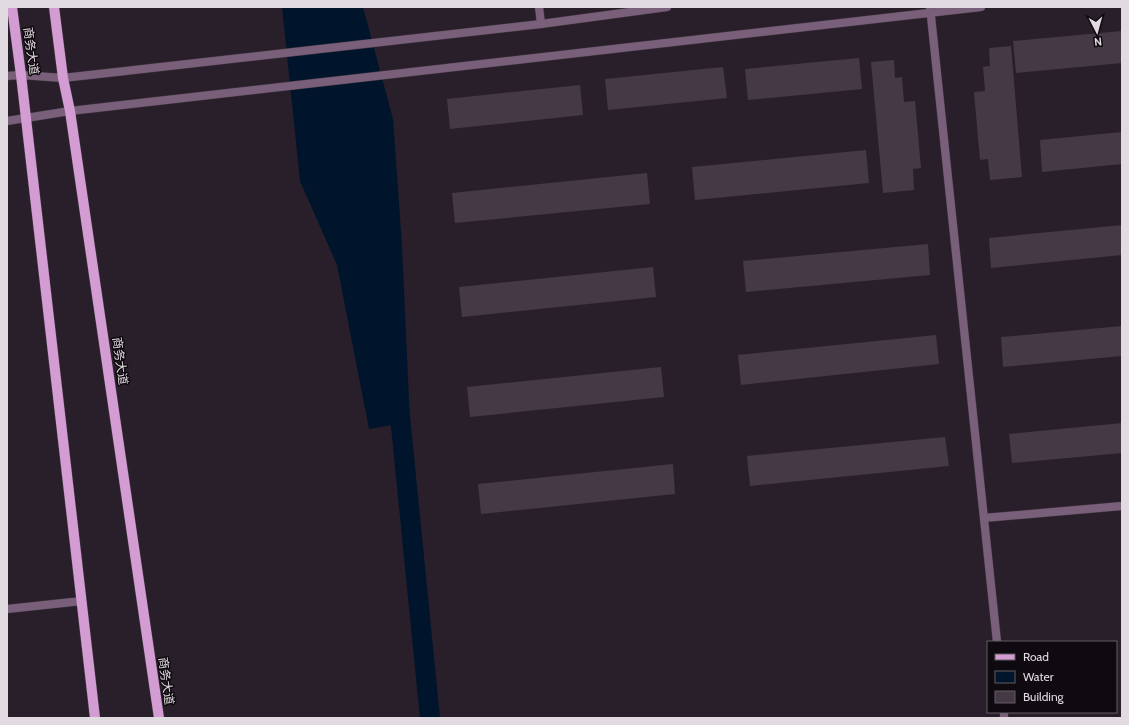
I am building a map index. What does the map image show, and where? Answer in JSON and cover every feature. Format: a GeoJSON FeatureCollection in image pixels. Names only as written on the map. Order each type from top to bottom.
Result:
{"type":"FeatureCollection","features":[{"type":"Feature","properties":{"kind":"main road","name":"商务大道"},"geometry":{"type":"LineString","coordinates":[[12,7],[95,718]]}},
{"type":"Feature","properties":{"kind":"main road","name":"商务大道"},"geometry":{"type":"LineString","coordinates":[[54,7],[63,78],[70,111],[159,718]]}},
{"type":"Feature","properties":{"kind":"street"},"geometry":{"type":"LineString","coordinates":[[540,7],[541,24]]}},
{"type":"Feature","properties":{"kind":"street"},"geometry":{"type":"LineString","coordinates":[[7,76],[21,75],[63,78],[541,24],[667,7]]}},
{"type":"Feature","properties":{"kind":"street"},"geometry":{"type":"LineString","coordinates":[[7,121],[70,111],[931,10],[981,7]]}},
{"type":"Feature","properties":{"kind":"street"},"geometry":{"type":"LineString","coordinates":[[931,10],[996,641]]}},
{"type":"Feature","properties":{"kind":"street"},"geometry":{"type":"LineString","coordinates":[[984,518],[1122,506]]}},
{"type":"Feature","properties":{"kind":"street"},"geometry":{"type":"LineString","coordinates":[[7,609],[82,601]]}},
{"type":"Feature","properties":{"kind":"water"},"geometry":{"type":"Polygon","coordinates":[[[282,7],[363,7],[393,119],[402,245],[410,422],[369,429],[337,265],[300,181],[282,7]]]}},
{"type":"Feature","properties":{"kind":"building"},"geometry":{"type":"Polygon","coordinates":[[[1122,31],[1122,63],[1016,73],[1013,41],[1122,31]]]}},
{"type":"Feature","properties":{"kind":"building"},"geometry":{"type":"Polygon","coordinates":[[[1011,46],[1022,177],[990,180],[988,159],[980,160],[974,92],[985,91],[983,67],[990,66],[989,48],[1011,46]]]}},
{"type":"Feature","properties":{"kind":"building"},"geometry":{"type":"Polygon","coordinates":[[[859,58],[862,89],[748,100],[745,69],[859,58]]]}},
{"type":"Feature","properties":{"kind":"building"},"geometry":{"type":"Polygon","coordinates":[[[894,60],[895,78],[902,77],[904,102],[915,101],[921,168],[913,169],[914,190],[883,193],[871,62],[894,60]]]}},
{"type":"Feature","properties":{"kind":"building"},"geometry":{"type":"Polygon","coordinates":[[[723,67],[727,98],[608,110],[605,79],[723,67]]]}},
{"type":"Feature","properties":{"kind":"building"},"geometry":{"type":"Polygon","coordinates":[[[580,85],[583,115],[450,129],[447,99],[580,85]]]}},
{"type":"Feature","properties":{"kind":"building"},"geometry":{"type":"Polygon","coordinates":[[[1122,132],[1122,164],[1042,172],[1040,140],[1122,132]]]}},
{"type":"Feature","properties":{"kind":"building"},"geometry":{"type":"Polygon","coordinates":[[[866,150],[869,183],[695,200],[692,167],[866,150]]]}},
{"type":"Feature","properties":{"kind":"building"},"geometry":{"type":"Polygon","coordinates":[[[647,173],[650,204],[455,223],[452,193],[647,173]]]}},
{"type":"Feature","properties":{"kind":"building"},"geometry":{"type":"Polygon","coordinates":[[[1122,225],[1122,255],[991,268],[989,238],[1122,225]]]}},
{"type":"Feature","properties":{"kind":"building"},"geometry":{"type":"Polygon","coordinates":[[[928,244],[930,275],[746,292],[743,261],[928,244]]]}},
{"type":"Feature","properties":{"kind":"building"},"geometry":{"type":"Polygon","coordinates":[[[653,267],[656,297],[462,317],[459,287],[653,267]]]}},
{"type":"Feature","properties":{"kind":"building"},"geometry":{"type":"Polygon","coordinates":[[[1122,326],[1122,356],[1003,367],[1001,337],[1122,326]]]}},
{"type":"Feature","properties":{"kind":"building"},"geometry":{"type":"Polygon","coordinates":[[[936,335],[939,364],[741,385],[738,355],[936,335]]]}},
{"type":"Feature","properties":{"kind":"building"},"geometry":{"type":"Polygon","coordinates":[[[661,367],[664,397],[470,417],[467,387],[661,367]]]}},
{"type":"Feature","properties":{"kind":"building"},"geometry":{"type":"Polygon","coordinates":[[[1122,423],[1122,453],[1012,463],[1009,434],[1122,423]]]}},
{"type":"Feature","properties":{"kind":"building"},"geometry":{"type":"Polygon","coordinates":[[[945,437],[949,466],[750,486],[747,456],[945,437]]]}},
{"type":"Feature","properties":{"kind":"building"},"geometry":{"type":"Polygon","coordinates":[[[673,464],[675,494],[481,514],[478,484],[673,464]]]}},
{"type":"Feature","properties":{"kind":"waterway"},"geometry":{"type":"LineString","coordinates":[[398,396],[430,718]]}}]}
